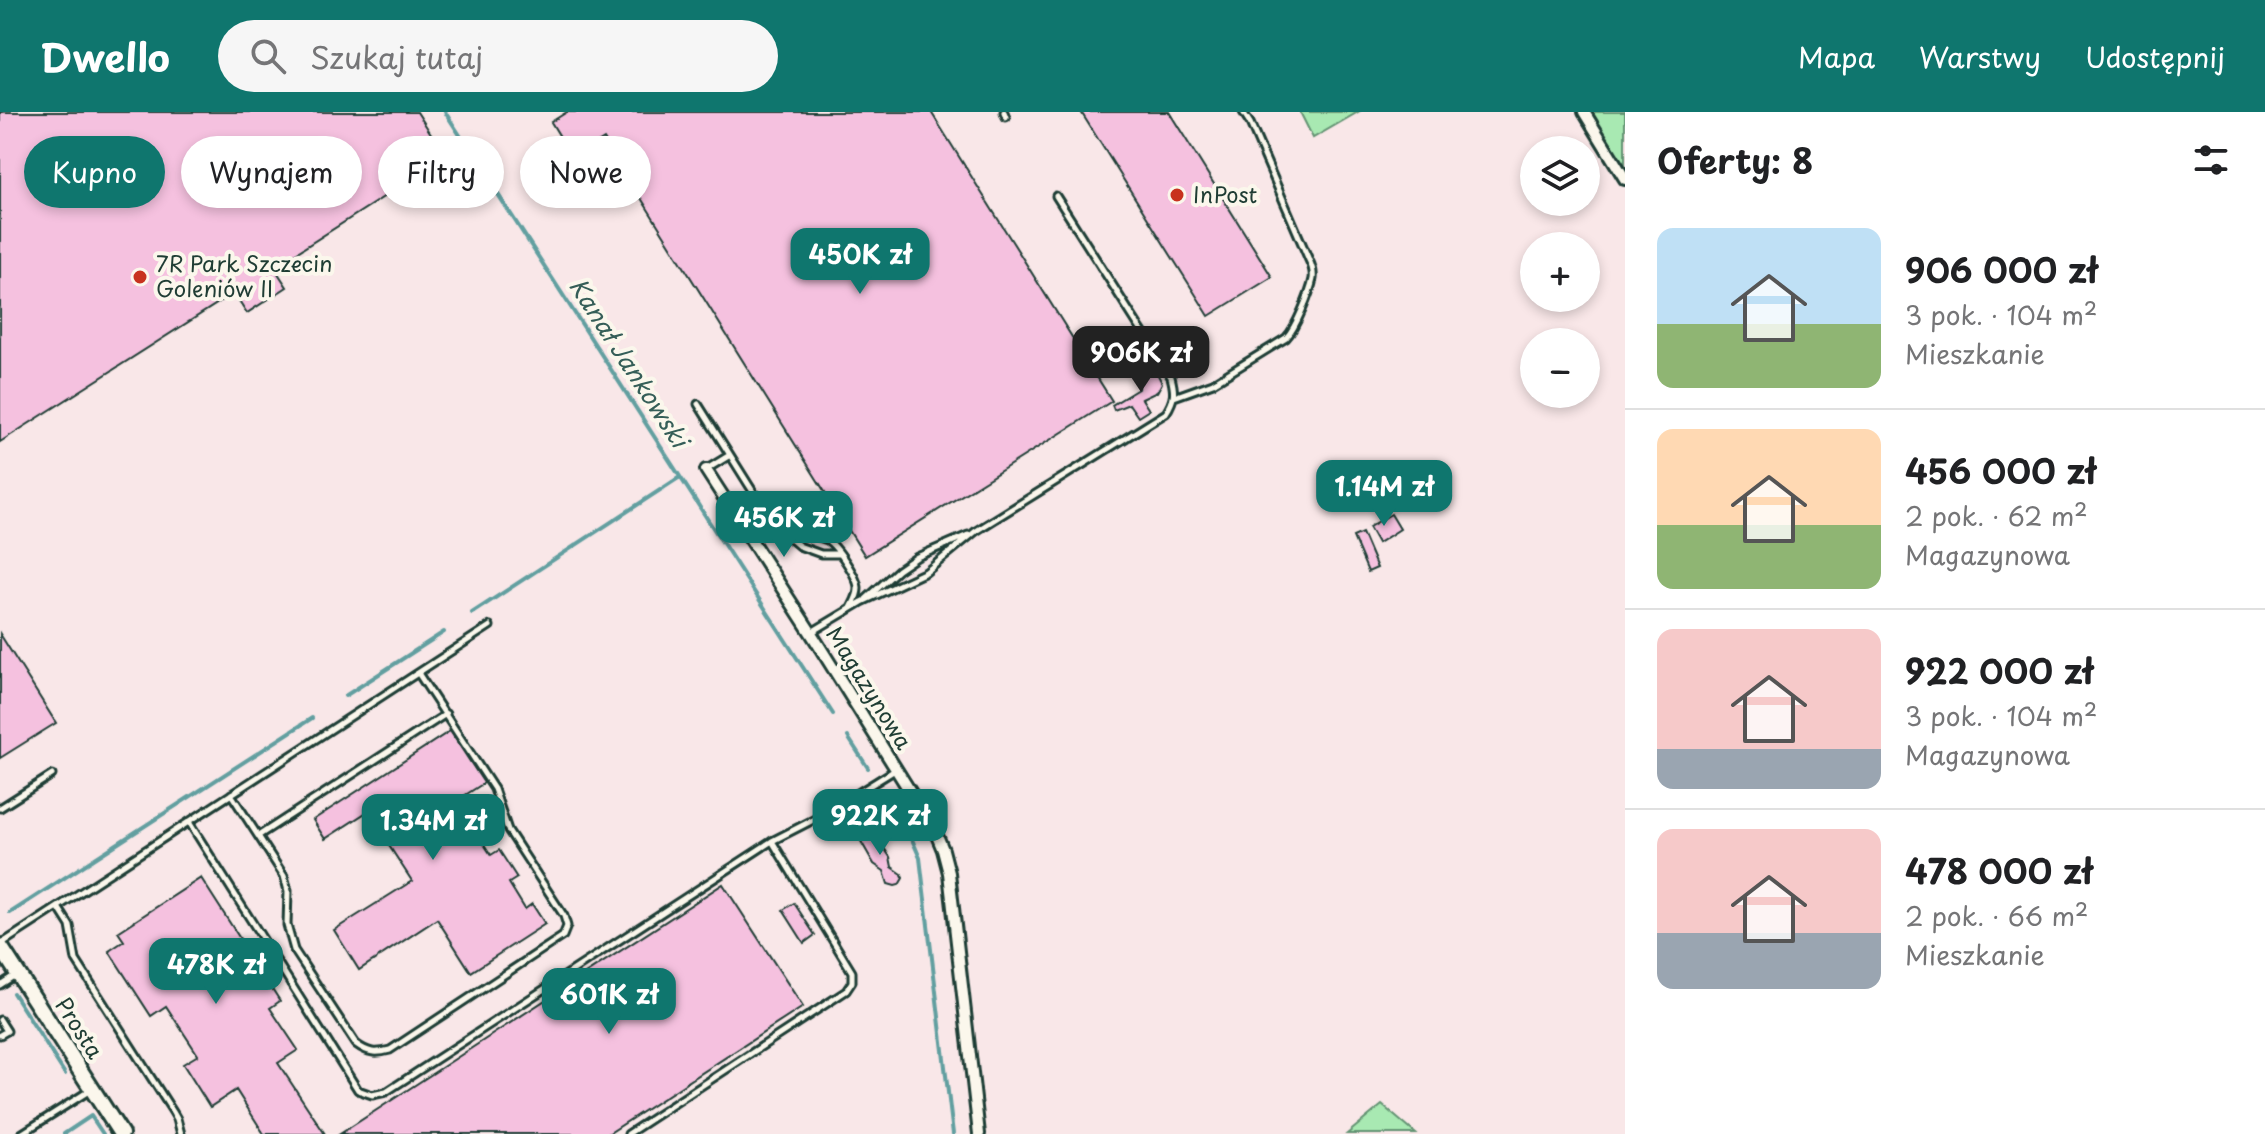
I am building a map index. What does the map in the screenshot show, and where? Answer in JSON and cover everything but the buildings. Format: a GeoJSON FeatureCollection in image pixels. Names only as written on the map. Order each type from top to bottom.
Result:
{"type":"FeatureCollection","features":[{"type":"Feature","properties":{"kind":"street"},"geometry":{"type":"LineString","coordinates":[[1584,112],[1625,179]]}},
{"type":"Feature","properties":{"kind":"street","name":"Magazynowa"},"geometry":{"type":"LineString","coordinates":[[706,470],[936,833],[943,850],[949,873],[979,1134]]}},
{"type":"Feature","properties":{"kind":"street","name":"Prosta"},"geometry":{"type":"LineString","coordinates":[[0,945],[121,1134]]}},
{"type":"Feature","properties":{"kind":"lane"},"geometry":{"type":"LineString","coordinates":[[1174,397],[1213,383],[1286,338],[1292,331],[1312,281],[1313,268],[1243,112]]}},
{"type":"Feature","properties":{"kind":"lane"},"geometry":{"type":"LineString","coordinates":[[811,633],[862,602],[926,572],[976,531],[1166,413],[1174,397],[1171,377],[1056,196]]}},
{"type":"Feature","properties":{"kind":"lane"},"geometry":{"type":"LineString","coordinates":[[698,404],[781,533],[799,546],[821,554],[839,554]]}},
{"type":"Feature","properties":{"kind":"lane"},"geometry":{"type":"LineString","coordinates":[[706,470],[730,455]]}},
{"type":"Feature","properties":{"kind":"lane"},"geometry":{"type":"LineString","coordinates":[[862,602],[917,557],[976,531]]}},
{"type":"Feature","properties":{"kind":"lane"},"geometry":{"type":"LineString","coordinates":[[781,533],[799,532],[830,541],[857,581],[858,589],[850,609]]}},
{"type":"Feature","properties":{"kind":"lane"},"geometry":{"type":"LineString","coordinates":[[0,945],[490,626]]}},
{"type":"Feature","properties":{"kind":"lane"},"geometry":{"type":"LineString","coordinates":[[231,794],[284,876],[288,891],[287,925],[294,950],[356,1044],[366,1052],[377,1054],[390,1050],[563,936],[567,926],[564,916],[508,830],[494,789],[418,673]]}},
{"type":"Feature","properties":{"kind":"lane"},"geometry":{"type":"LineString","coordinates":[[258,836],[446,714]]}},
{"type":"Feature","properties":{"kind":"lane"},"geometry":{"type":"LineString","coordinates":[[189,822],[358,1090],[372,1095],[386,1092],[772,841],[821,816],[896,770]]}},
{"type":"Feature","properties":{"kind":"lane"},"geometry":{"type":"LineString","coordinates":[[0,808],[52,775]]}},
{"type":"Feature","properties":{"kind":"lane"},"geometry":{"type":"LineString","coordinates":[[628,1134],[846,991],[852,982],[852,972],[772,841]]}},
{"type":"Feature","properties":{"kind":"lane"},"geometry":{"type":"LineString","coordinates":[[58,907],[70,926],[76,960],[173,1112],[181,1134]]}},
{"type":"Feature","properties":{"kind":"lane"},"geometry":{"type":"LineString","coordinates":[[0,985],[18,974]]}},
{"type":"Feature","properties":{"kind":"lane"},"geometry":{"type":"LineString","coordinates":[[0,1020],[7,1031],[0,1035]]}},
{"type":"Feature","properties":{"kind":"lane"},"geometry":{"type":"LineString","coordinates":[[21,1134],[92,1089]]}},
{"type":"Feature","properties":{"kind":"green space"},"geometry":{"type":"Polygon","coordinates":[[[1300,112],[1358,112],[1313,138],[1300,112]]]}},
{"type":"Feature","properties":{"kind":"green space"},"geometry":{"type":"Polygon","coordinates":[[[1589,112],[1625,112],[1625,173],[1589,112]]]}},
{"type":"Feature","properties":{"kind":"green space"},"geometry":{"type":"Polygon","coordinates":[[[1382,1105],[1416,1134],[1347,1134],[1382,1105]]]}},
{"type":"Feature","properties":{"kind":"waterway","name":"Kanał Jankowski"},"geometry":{"type":"LineString","coordinates":[[445,112],[833,714]]}},
{"type":"Feature","properties":{"kind":"waterway"},"geometry":{"type":"LineString","coordinates":[[472,613],[680,477]]}},
{"type":"Feature","properties":{"kind":"waterway"},"geometry":{"type":"LineString","coordinates":[[345,696],[444,632]]}},
{"type":"Feature","properties":{"kind":"waterway"},"geometry":{"type":"LineString","coordinates":[[10,913],[312,718]]}},
{"type":"Feature","properties":{"kind":"waterway","name":"Kanał Jankowski"},"geometry":{"type":"LineString","coordinates":[[848,737],[868,768]]}},
{"type":"Feature","properties":{"kind":"waterway","name":"Kanał Jankowski"},"geometry":{"type":"LineString","coordinates":[[883,791],[920,858],[953,1134]]}},
{"type":"Feature","properties":{"kind":"waterway"},"geometry":{"type":"LineString","coordinates":[[13,993],[65,1074]]}},
{"type":"Feature","properties":{"kind":"waterway"},"geometry":{"type":"LineString","coordinates":[[64,1134],[91,1116],[103,1134]]}},
{"type":"Feature","properties":{"kind":"place","name":"InPost"},"geometry":{"type":"Point","coordinates":[1177,195]}},
{"type":"Feature","properties":{"kind":"place","name":"7R Park Szczecin Goleniów II"},"geometry":{"type":"Point","coordinates":[140,277]}}]}
